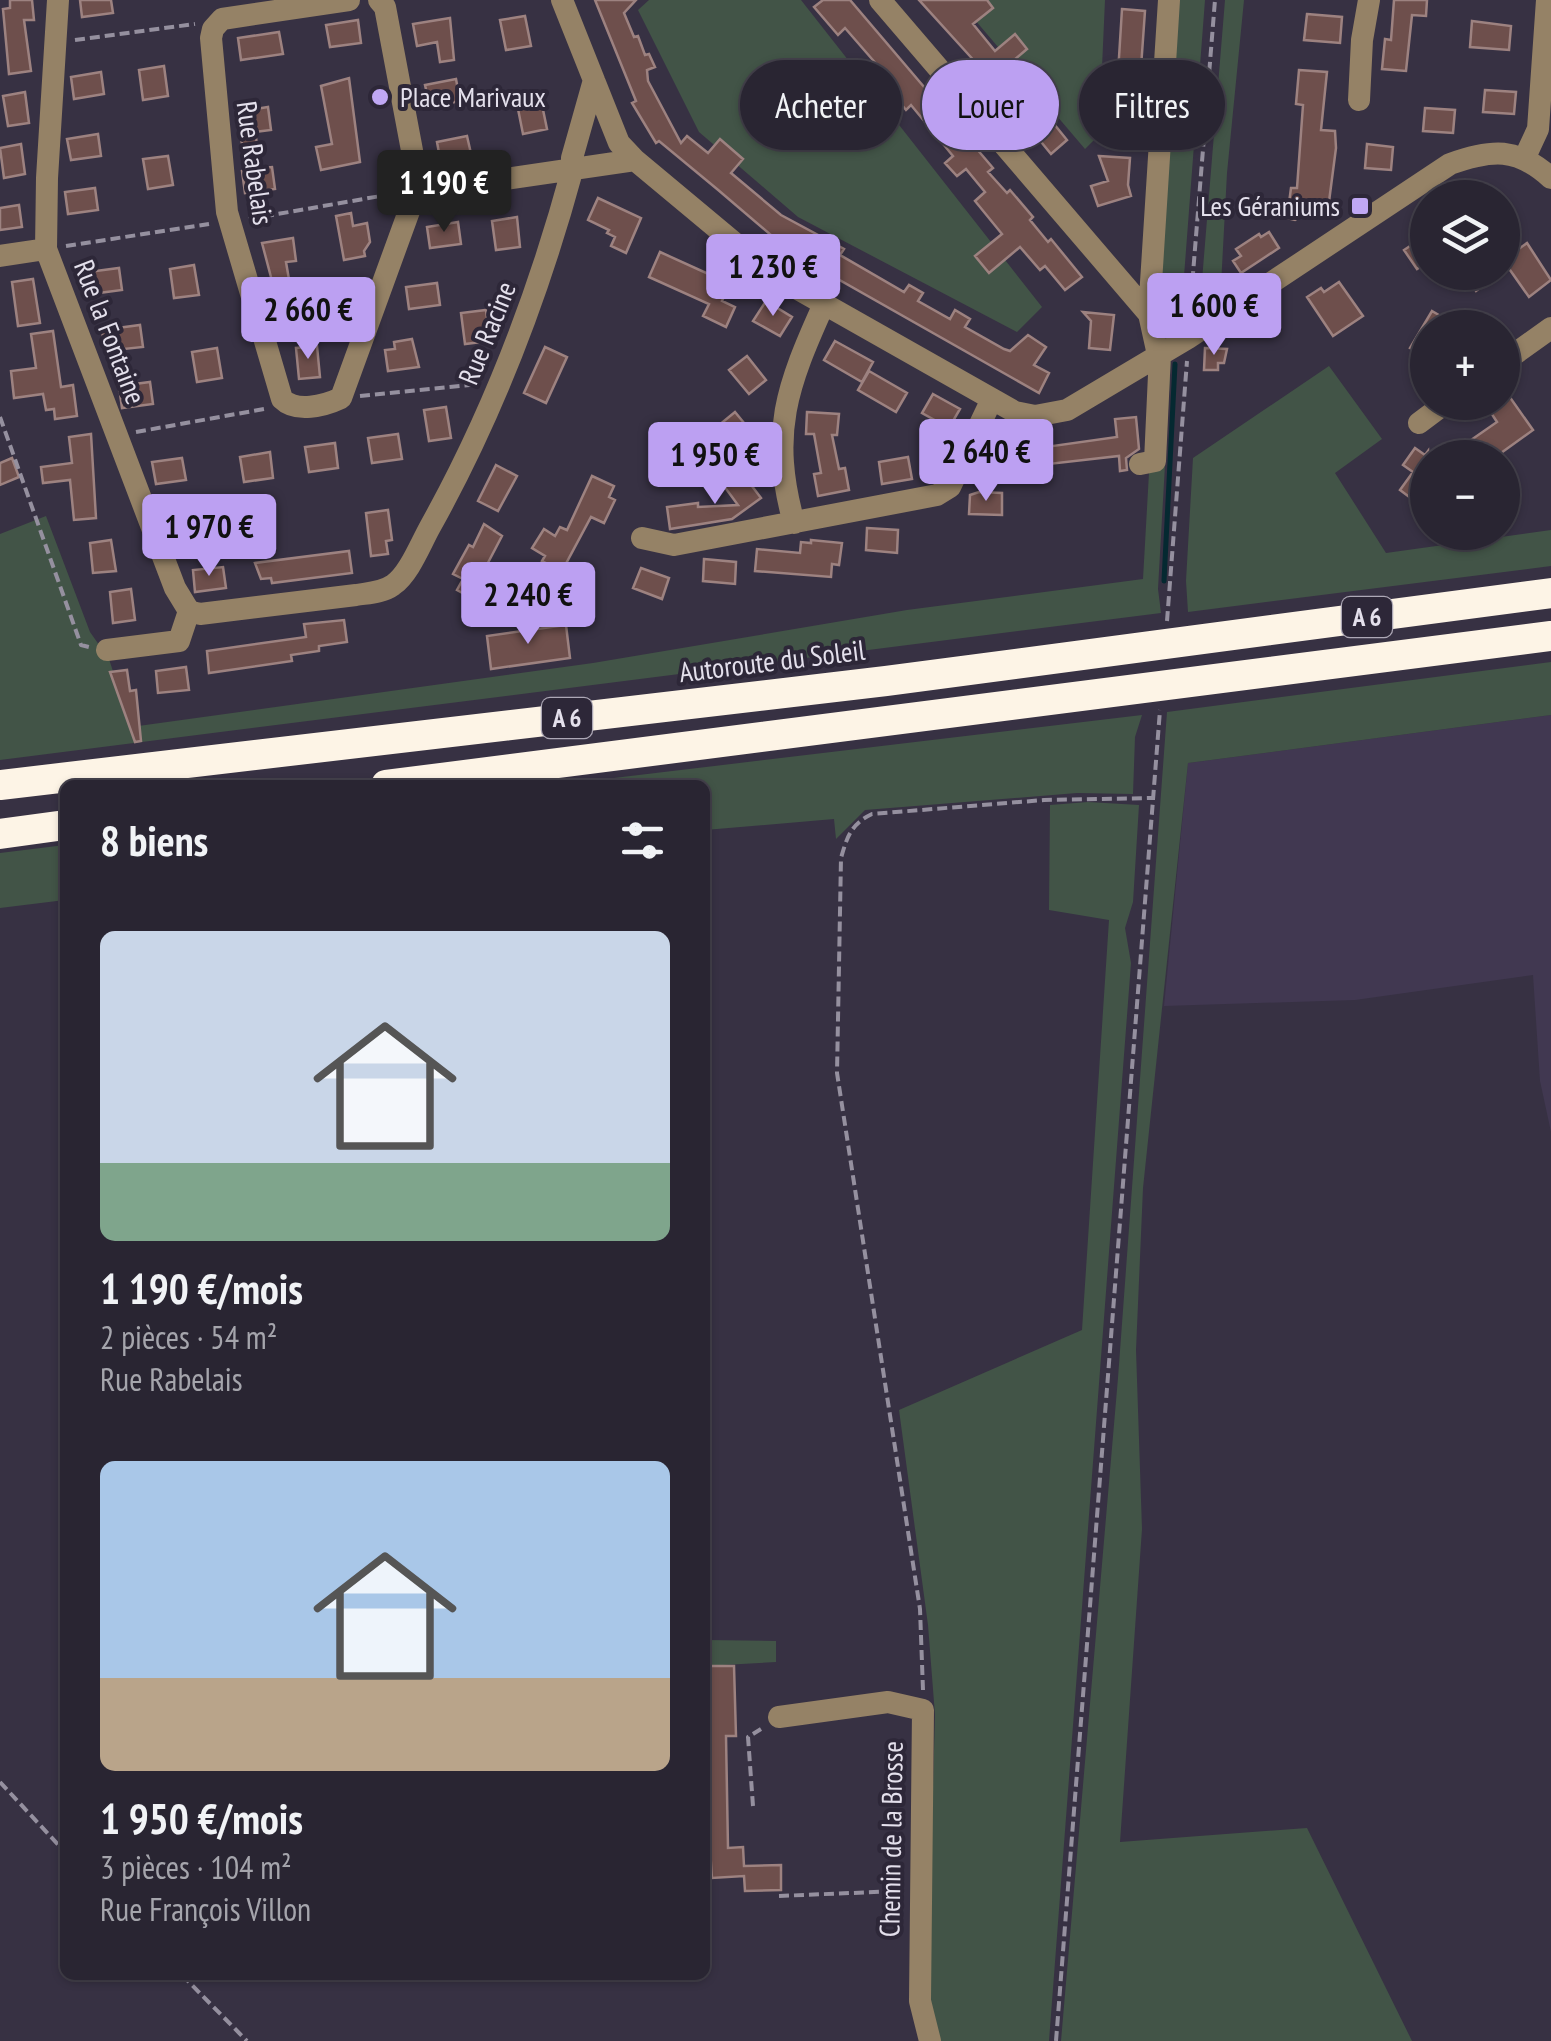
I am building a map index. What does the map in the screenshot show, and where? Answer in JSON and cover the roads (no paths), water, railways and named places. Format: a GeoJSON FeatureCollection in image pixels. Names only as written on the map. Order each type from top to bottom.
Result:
{"type":"FeatureCollection","features":[{"type":"Feature","properties":{"kind":"highway","name":"Autoroute du Soleil"},"geometry":{"type":"LineString","coordinates":[[0,785],[866,683],[1133,648],[1175,637],[1551,593]]}},
{"type":"Feature","properties":{"kind":"highway","name":"A 6"},"geometry":{"type":"LineString","coordinates":[[426,780],[1551,636]]}},
{"type":"Feature","properties":{"kind":"highway"},"geometry":{"type":"LineString","coordinates":[[0,834],[60,826]]}},
{"type":"Feature","properties":{"kind":"street","name":"Rue la Fontaine"},"geometry":{"type":"LineString","coordinates":[[58,0],[46,249],[175,588],[189,611]]}},
{"type":"Feature","properties":{"kind":"street","name":"Rue Rabelais"},"geometry":{"type":"LineString","coordinates":[[349,0],[217,21],[211,38],[220,156],[230,222],[282,398],[288,405],[298,407],[341,398],[416,192]]}},
{"type":"Feature","properties":{"kind":"street"},"geometry":{"type":"LineString","coordinates":[[379,0],[385,8],[416,192],[635,160]]}},
{"type":"Feature","properties":{"kind":"street"},"geometry":{"type":"LineString","coordinates":[[562,0],[619,142],[635,160],[773,275],[1015,412],[1034,416],[1068,410],[1188,338],[1450,164],[1489,153],[1525,157],[1551,178]]}},
{"type":"Feature","properties":{"kind":"street"},"geometry":{"type":"LineString","coordinates":[[880,0],[1149,314]]}},
{"type":"Feature","properties":{"kind":"street"},"geometry":{"type":"LineString","coordinates":[[1140,464],[1154,461],[1159,354],[1149,314],[1169,0]]}},
{"type":"Feature","properties":{"kind":"street"},"geometry":{"type":"LineString","coordinates":[[1359,100],[1369,0]]}},
{"type":"Feature","properties":{"kind":"street"},"geometry":{"type":"LineString","coordinates":[[1523,0],[1547,5],[1538,129],[1525,157]]}},
{"type":"Feature","properties":{"kind":"street","name":"Rue Racine"},"geometry":{"type":"LineString","coordinates":[[189,611],[200,614],[356,596],[389,588],[397,582],[447,498],[483,426],[532,307],[594,80]]}},
{"type":"Feature","properties":{"kind":"street"},"geometry":{"type":"LineString","coordinates":[[0,256],[46,249]]}},
{"type":"Feature","properties":{"kind":"street"},"geometry":{"type":"LineString","coordinates":[[794,523],[782,475],[782,431],[796,366],[824,304]]}},
{"type":"Feature","properties":{"kind":"street"},"geometry":{"type":"LineString","coordinates":[[1520,350],[1551,328]]}},
{"type":"Feature","properties":{"kind":"street"},"geometry":{"type":"LineString","coordinates":[[642,538],[674,545],[937,496],[950,486],[992,399]]}},
{"type":"Feature","properties":{"kind":"street"},"geometry":{"type":"LineString","coordinates":[[106,650],[179,641],[189,611]]}},
{"type":"Feature","properties":{"kind":"street","name":"Chemin de la Brosse"},"geometry":{"type":"LineString","coordinates":[[779,1717],[888,1702],[923,1710],[920,2001],[930,2041]]}},
{"type":"Feature","properties":{"kind":"waterway"},"geometry":{"type":"LineString","coordinates":[[1164,581],[1175,364]]}},
{"type":"Feature","properties":{"kind":"place","name":"Place Marivaux"},"geometry":{"type":"Point","coordinates":[380,97]}},
{"type":"Feature","properties":{"kind":"place","name":"Les Géraniums"},"geometry":{"type":"Point","coordinates":[1360,206]}}]}
